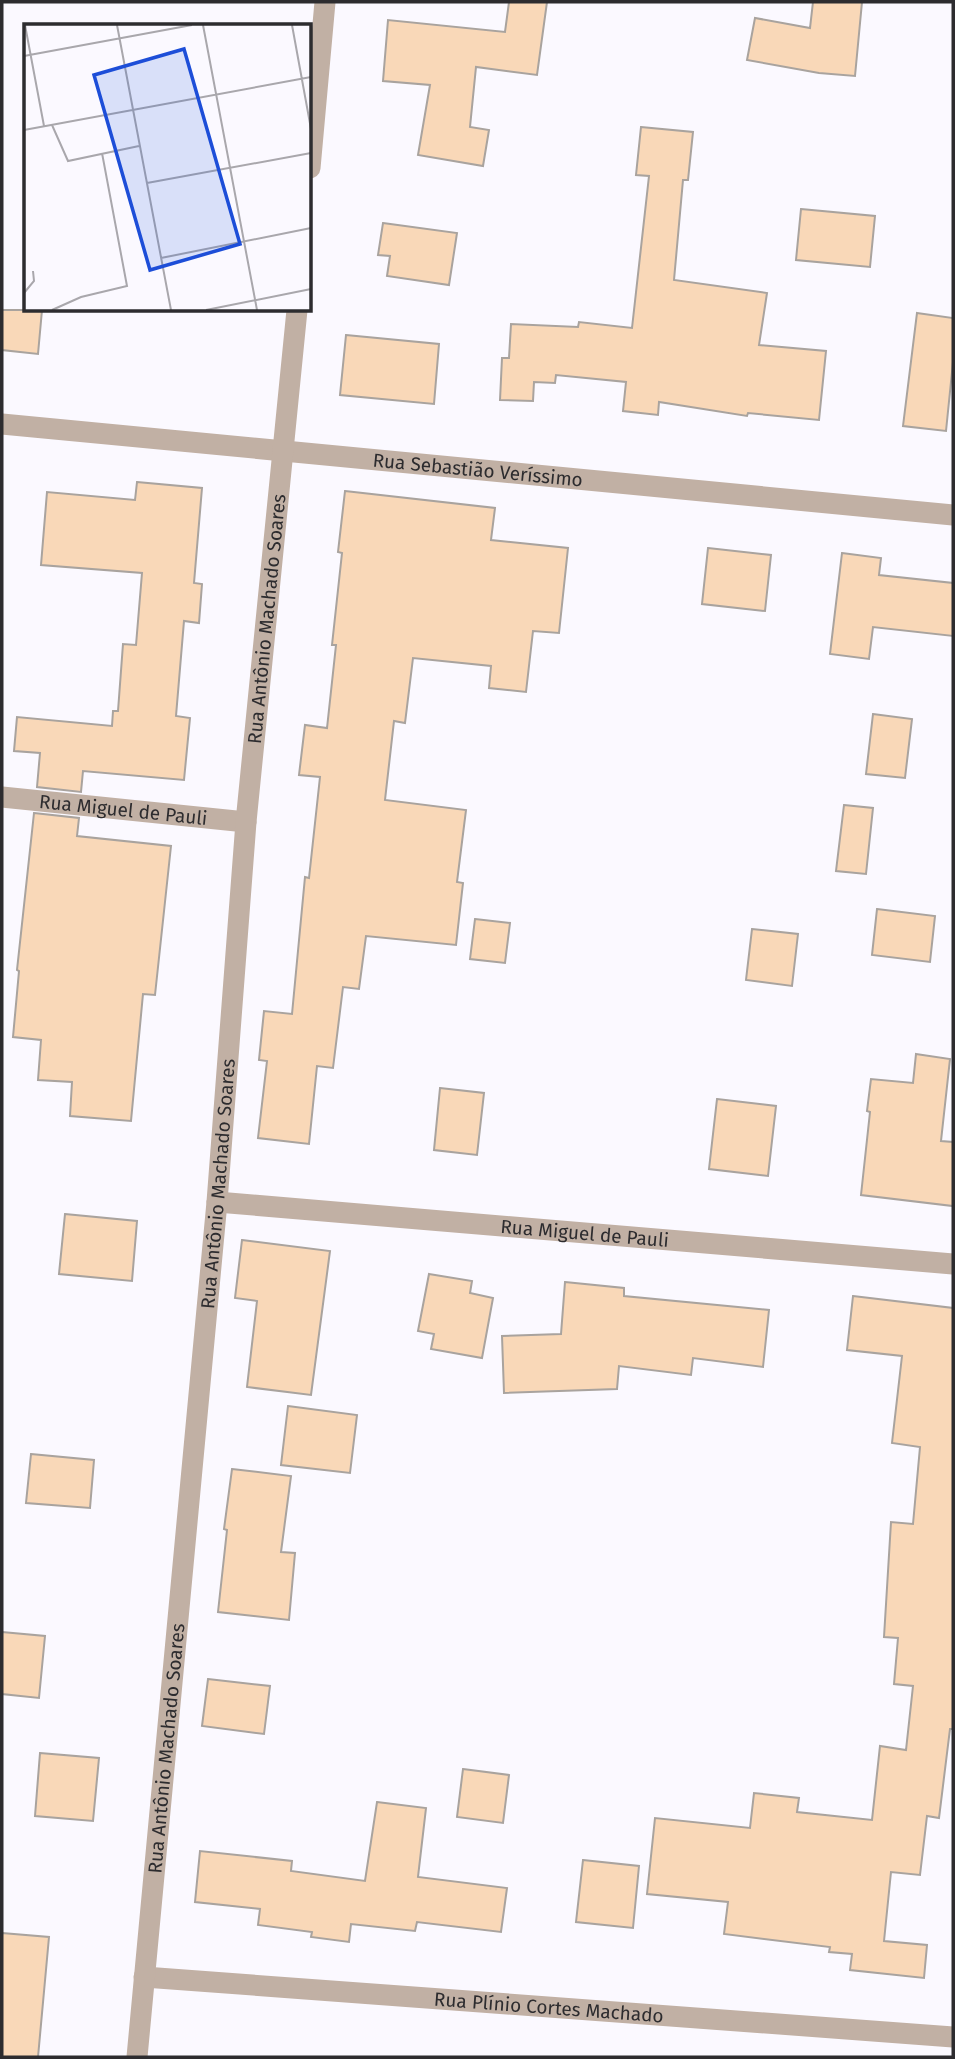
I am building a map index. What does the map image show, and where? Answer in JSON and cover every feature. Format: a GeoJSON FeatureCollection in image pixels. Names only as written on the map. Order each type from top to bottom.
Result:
{"type":"FeatureCollection","features":[{"type":"Feature","properties":{"kind":"street"},"geometry":{"type":"LineString","coordinates":[[312,146],[325,2]]}},
{"type":"Feature","properties":{"kind":"street","name":"Rua Antônio Machado Soares"},"geometry":{"type":"LineString","coordinates":[[137,2057],[217,1202],[246,822],[297,312]]}},
{"type":"Feature","properties":{"kind":"street","name":"Rua Sebastião Veríssimo"},"geometry":{"type":"LineString","coordinates":[[2,424],[953,515]]}},
{"type":"Feature","properties":{"kind":"street","name":"Rua Miguel de Pauli"},"geometry":{"type":"LineString","coordinates":[[2,797],[246,822]]}},
{"type":"Feature","properties":{"kind":"street","name":"Rua Miguel de Pauli"},"geometry":{"type":"LineString","coordinates":[[217,1202],[953,1264]]}},
{"type":"Feature","properties":{"kind":"street","name":"Rua Plínio Cortes Machado"},"geometry":{"type":"LineString","coordinates":[[144,1977],[953,2037]]}},
{"type":"Feature","properties":{"kind":"building"},"geometry":{"type":"Polygon","coordinates":[[[509,2],[547,2],[537,75],[476,67],[470,127],[489,130],[483,166],[418,155],[430,85],[383,81],[388,20],[505,32],[509,2]]]}},
{"type":"Feature","properties":{"kind":"building"},"geometry":{"type":"Polygon","coordinates":[[[813,2],[862,2],[855,76],[819,73],[747,60],[755,18],[810,28],[813,2]]]}},
{"type":"Feature","properties":{"kind":"building"},"geometry":{"type":"Polygon","coordinates":[[[641,127],[693,132],[688,180],[683,180],[674,280],[767,293],[759,345],[826,351],[819,420],[748,413],[747,416],[659,402],[658,415],[623,411],[626,382],[556,375],[555,383],[534,382],[533,401],[500,400],[502,358],[509,358],[511,324],[578,327],[579,322],[632,328],[649,176],[636,175],[641,127]]]}},
{"type":"Feature","properties":{"kind":"building"},"geometry":{"type":"Polygon","coordinates":[[[801,209],[875,216],[870,267],[796,260],[801,209]]]}},
{"type":"Feature","properties":{"kind":"building"},"geometry":{"type":"Polygon","coordinates":[[[383,223],[457,233],[449,285],[387,276],[390,256],[378,255],[383,223]]]}},
{"type":"Feature","properties":{"kind":"building"},"geometry":{"type":"Polygon","coordinates":[[[2,310],[42,312],[38,354],[2,350],[2,310]]]}},
{"type":"Feature","properties":{"kind":"building"},"geometry":{"type":"Polygon","coordinates":[[[917,313],[953,318],[953,362],[946,431],[903,426],[917,313]]]}},
{"type":"Feature","properties":{"kind":"building"},"geometry":{"type":"Polygon","coordinates":[[[346,335],[439,344],[434,404],[340,395],[346,335]]]}},
{"type":"Feature","properties":{"kind":"building"},"geometry":{"type":"Polygon","coordinates":[[[137,482],[202,488],[194,583],[202,584],[199,623],[184,621],[176,716],[190,718],[184,780],[83,771],[81,792],[37,787],[40,753],[14,751],[17,717],[112,726],[113,711],[118,711],[123,644],[136,645],[142,573],[41,565],[47,492],[135,500],[137,482]]]}},
{"type":"Feature","properties":{"kind":"building"},"geometry":{"type":"Polygon","coordinates":[[[345,491],[495,508],[491,540],[568,548],[559,633],[533,631],[526,692],[489,688],[491,666],[413,658],[405,723],[394,721],[385,800],[466,810],[457,882],[463,883],[456,945],[366,936],[359,989],[343,987],[333,1068],[317,1066],[309,1144],[258,1138],[267,1061],[259,1060],[264,1011],[292,1014],[305,877],[309,878],[320,777],[299,775],[305,725],[327,728],[336,645],[332,645],[342,553],[338,552],[345,491]]]}},
{"type":"Feature","properties":{"kind":"building"},"geometry":{"type":"Polygon","coordinates":[[[708,548],[771,555],[765,611],[702,604],[708,548]]]}},
{"type":"Feature","properties":{"kind":"building"},"geometry":{"type":"Polygon","coordinates":[[[842,553],[881,558],[879,575],[953,583],[953,636],[873,627],[869,659],[830,654],[842,553]]]}},
{"type":"Feature","properties":{"kind":"building"},"geometry":{"type":"Polygon","coordinates":[[[873,714],[912,719],[905,778],[866,774],[873,714]]]}},
{"type":"Feature","properties":{"kind":"building"},"geometry":{"type":"Polygon","coordinates":[[[844,805],[873,808],[866,874],[836,871],[844,805]]]}},
{"type":"Feature","properties":{"kind":"building"},"geometry":{"type":"Polygon","coordinates":[[[34,813],[79,818],[77,836],[171,846],[155,995],[143,994],[131,1121],[70,1116],[72,1082],[38,1080],[41,1040],[13,1037],[17,970],[34,813]]]}},
{"type":"Feature","properties":{"kind":"building"},"geometry":{"type":"Polygon","coordinates":[[[877,909],[935,916],[930,962],[872,955],[877,909]]]}},
{"type":"Feature","properties":{"kind":"building"},"geometry":{"type":"Polygon","coordinates":[[[475,919],[510,923],[505,963],[470,959],[475,919]]]}},
{"type":"Feature","properties":{"kind":"building"},"geometry":{"type":"Polygon","coordinates":[[[752,929],[798,934],[792,986],[746,980],[752,929]]]}},
{"type":"Feature","properties":{"kind":"building"},"geometry":{"type":"Polygon","coordinates":[[[916,1054],[950,1059],[941,1141],[953,1142],[953,1206],[861,1195],[871,1079],[913,1083],[916,1054]]]}},
{"type":"Feature","properties":{"kind":"building"},"geometry":{"type":"Polygon","coordinates":[[[440,1088],[484,1093],[477,1155],[434,1150],[440,1088]]]}},
{"type":"Feature","properties":{"kind":"building"},"geometry":{"type":"Polygon","coordinates":[[[717,1099],[776,1106],[768,1176],[709,1169],[717,1099]]]}},
{"type":"Feature","properties":{"kind":"building"},"geometry":{"type":"Polygon","coordinates":[[[65,1214],[137,1221],[132,1281],[59,1274],[65,1214]]]}},
{"type":"Feature","properties":{"kind":"building"},"geometry":{"type":"Polygon","coordinates":[[[242,1240],[330,1251],[311,1395],[247,1387],[257,1301],[235,1298],[242,1240]]]}},
{"type":"Feature","properties":{"kind":"building"},"geometry":{"type":"Polygon","coordinates":[[[429,1274],[472,1281],[470,1293],[493,1298],[482,1358],[431,1349],[434,1334],[418,1331],[429,1274]]]}},
{"type":"Feature","properties":{"kind":"building"},"geometry":{"type":"Polygon","coordinates":[[[565,1282],[624,1288],[624,1296],[769,1310],[763,1367],[693,1358],[691,1375],[619,1366],[617,1389],[504,1393],[502,1336],[561,1334],[565,1282]]]}},
{"type":"Feature","properties":{"kind":"building"},"geometry":{"type":"Polygon","coordinates":[[[853,1296],[953,1308],[953,1729],[950,1729],[939,1818],[927,1816],[920,1875],[891,1872],[884,1941],[927,1945],[924,1978],[850,1970],[852,1954],[829,1952],[830,1947],[724,1934],[728,1902],[647,1894],[655,1818],[750,1828],[754,1793],[799,1798],[797,1812],[872,1820],[880,1746],[906,1750],[913,1686],[894,1684],[898,1638],[884,1637],[891,1522],[913,1524],[920,1447],[892,1443],[902,1356],[847,1350],[853,1296]]]}},
{"type":"Feature","properties":{"kind":"building"},"geometry":{"type":"Polygon","coordinates":[[[288,1406],[357,1415],[350,1473],[281,1465],[288,1406]]]}},
{"type":"Feature","properties":{"kind":"building"},"geometry":{"type":"Polygon","coordinates":[[[31,1454],[94,1460],[90,1508],[26,1503],[31,1454]]]}},
{"type":"Feature","properties":{"kind":"building"},"geometry":{"type":"Polygon","coordinates":[[[232,1469],[291,1476],[281,1552],[295,1553],[289,1620],[218,1612],[227,1530],[224,1529],[232,1469]]]}},
{"type":"Feature","properties":{"kind":"building"},"geometry":{"type":"Polygon","coordinates":[[[2,1632],[45,1636],[39,1698],[2,1694],[2,1632]]]}},
{"type":"Feature","properties":{"kind":"building"},"geometry":{"type":"Polygon","coordinates":[[[208,1679],[270,1686],[264,1734],[202,1726],[208,1679]]]}},
{"type":"Feature","properties":{"kind":"building"},"geometry":{"type":"Polygon","coordinates":[[[40,1753],[99,1758],[93,1821],[35,1816],[40,1753]]]}},
{"type":"Feature","properties":{"kind":"building"},"geometry":{"type":"Polygon","coordinates":[[[463,1769],[509,1775],[503,1823],[457,1817],[463,1769]]]}},
{"type":"Feature","properties":{"kind":"building"},"geometry":{"type":"Polygon","coordinates":[[[377,1802],[426,1808],[418,1877],[507,1888],[501,1932],[417,1922],[415,1931],[351,1924],[349,1942],[311,1937],[312,1932],[258,1925],[260,1909],[195,1902],[200,1851],[292,1861],[291,1871],[365,1881],[377,1802]]]}},
{"type":"Feature","properties":{"kind":"building"},"geometry":{"type":"Polygon","coordinates":[[[583,1860],[639,1866],[633,1928],[576,1922],[583,1860]]]}},
{"type":"Feature","properties":{"kind":"building"},"geometry":{"type":"Polygon","coordinates":[[[2,1933],[49,1937],[38,2057],[2,2057],[2,1933]]]}}]}
